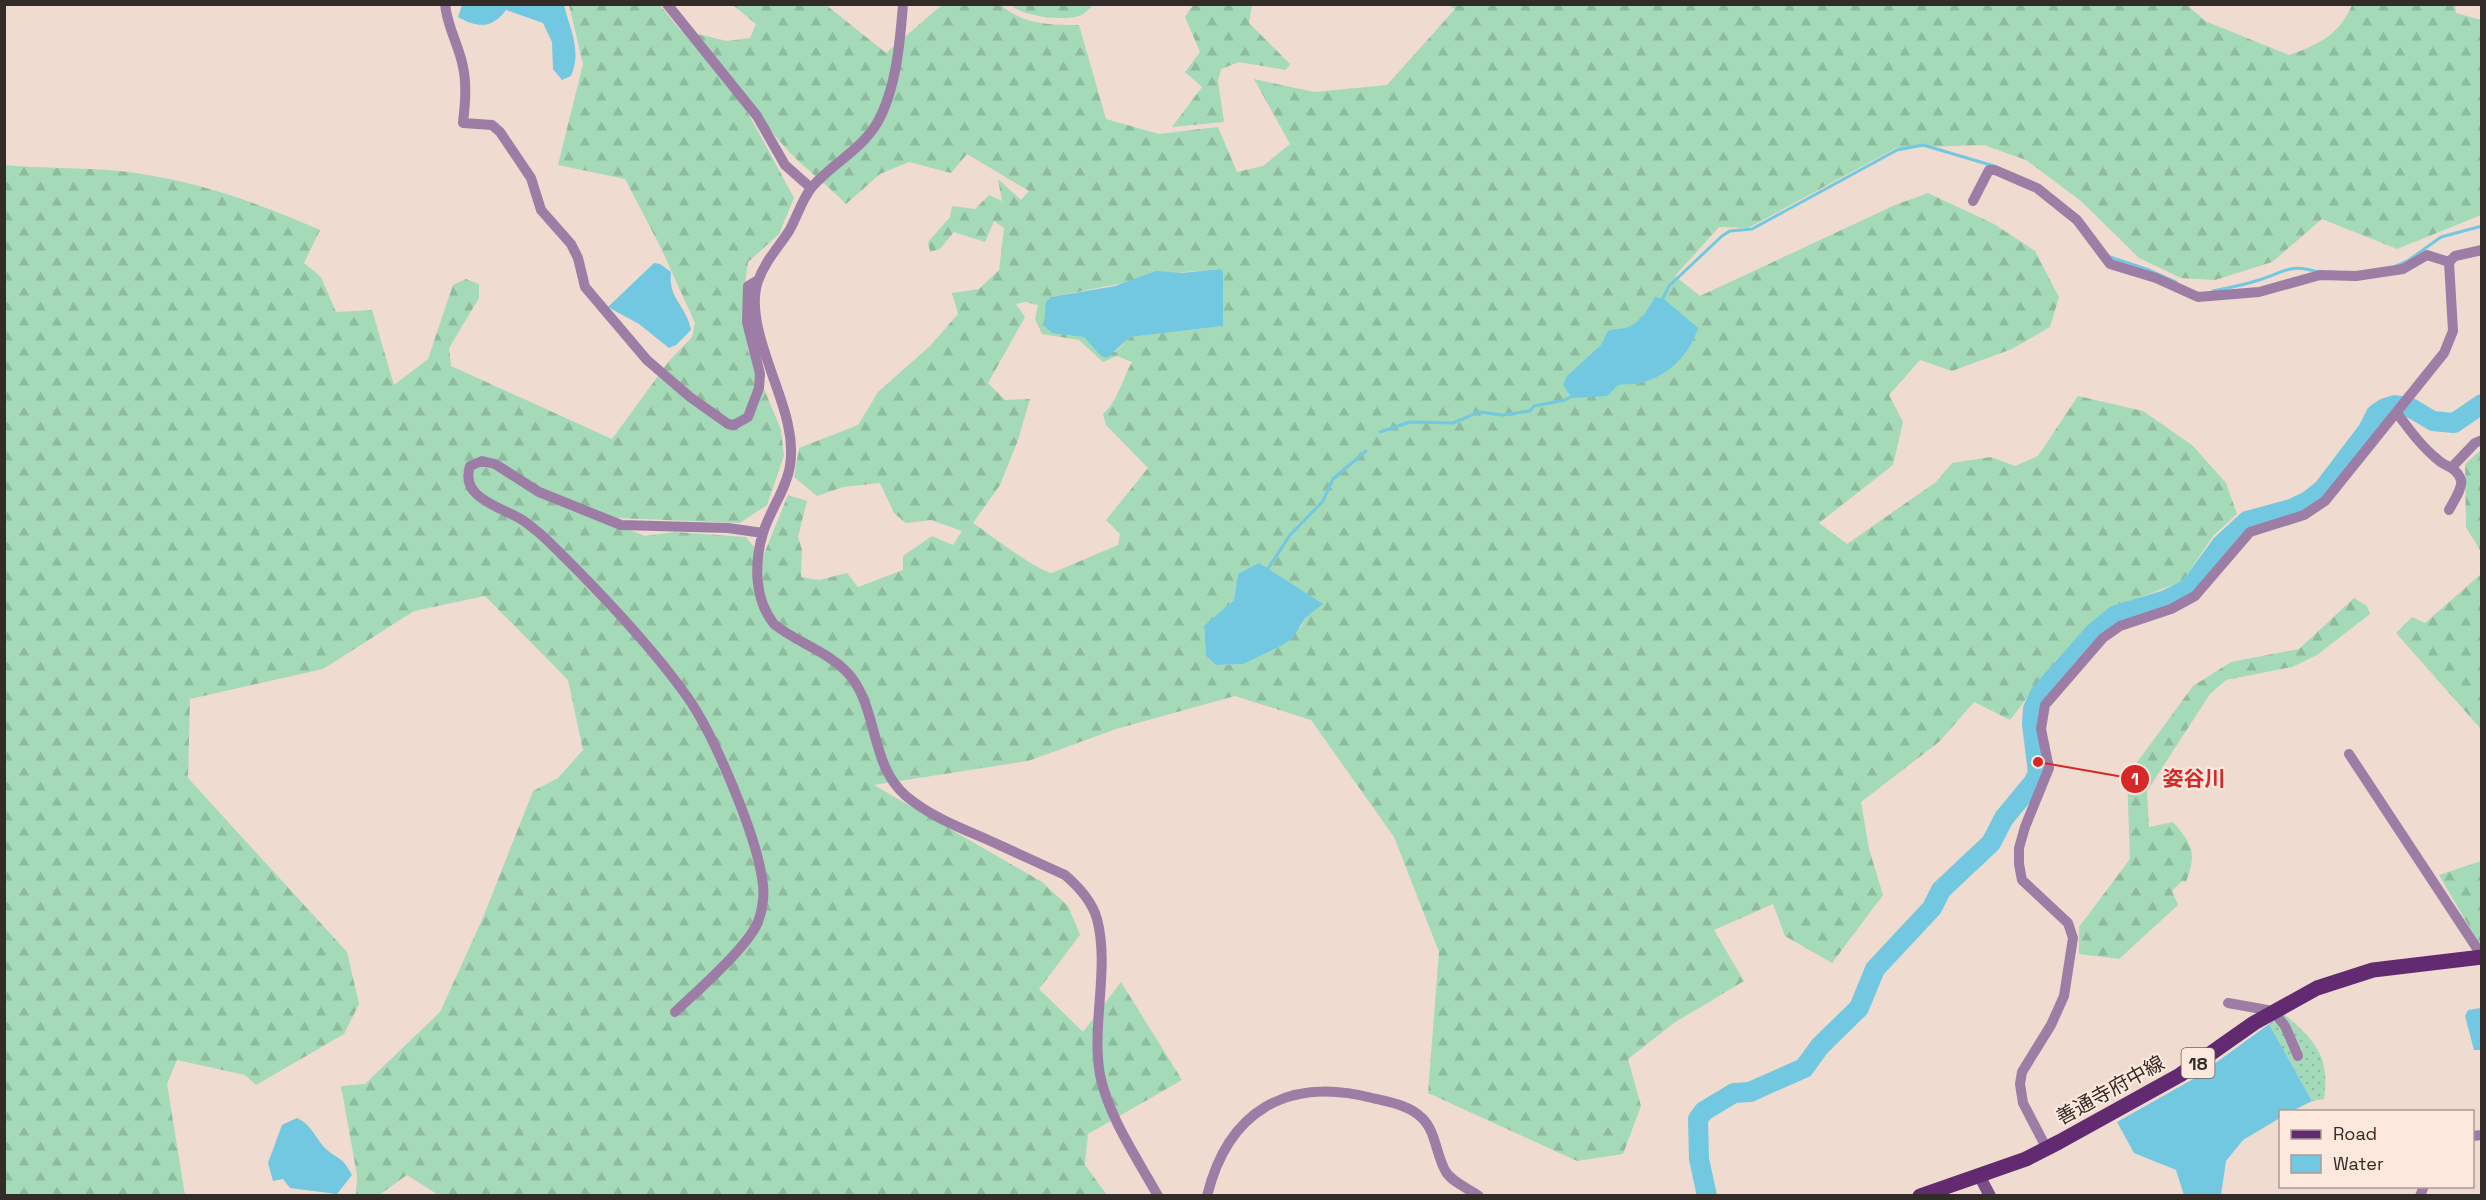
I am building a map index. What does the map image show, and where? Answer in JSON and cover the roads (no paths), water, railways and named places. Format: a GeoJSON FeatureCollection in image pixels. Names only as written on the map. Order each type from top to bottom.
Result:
{"type":"FeatureCollection","features":[{"type":"Feature","properties":{"kind":"main road","name":"善通寺府中線"},"geometry":{"type":"LineString","coordinates":[[1920,1196],[2047,1149],[2181,1075],[2273,1011],[2317,988],[2350,976],[2395,966],[2481,956]]}},
{"type":"Feature","properties":{"kind":"street"},"geometry":{"type":"LineString","coordinates":[[445,4],[447,24],[463,67],[465,103],[463,123],[492,124],[500,132],[531,178],[541,210],[571,244],[578,258],[585,288],[647,360],[690,397],[728,424],[741,423],[748,417],[759,388],[760,374],[747,322],[746,302],[748,286],[758,280]]}},
{"type":"Feature","properties":{"kind":"street"},"geometry":{"type":"LineString","coordinates":[[667,4],[757,116],[785,165],[811,188]]}},
{"type":"Feature","properties":{"kind":"street"},"geometry":{"type":"LineString","coordinates":[[903,4],[899,44],[883,112],[876,126],[811,188],[787,233],[766,261],[758,280],[755,301],[758,319],[788,424],[791,449],[785,481],[763,533],[758,580],[766,614],[784,632],[843,666],[853,680],[861,694],[880,754],[893,780],[905,795],[956,827],[1065,875],[1080,888],[1097,919],[1100,947],[1098,1039],[1100,1074],[1107,1101],[1158,1196]]}},
{"type":"Feature","properties":{"kind":"street"},"geometry":{"type":"LineString","coordinates":[[1974,201],[1984,177],[1989,170],[1995,170],[2037,188],[2077,220],[2110,264],[2156,278],[2198,297],[2259,292],[2320,275],[2356,276],[2403,269],[2427,255],[2448,262]]}},
{"type":"Feature","properties":{"kind":"street"},"geometry":{"type":"LineString","coordinates":[[2047,1149],[2023,1102],[2020,1084],[2022,1072],[2051,1025],[2064,996],[2072,957],[2073,938],[2068,923],[2022,880],[2019,864],[2019,848],[2025,827],[2049,768],[2041,729],[2045,705],[2103,638],[2120,626],[2171,609],[2195,596],[2250,532],[2304,515],[2325,501],[2450,345],[2453,332],[2453,310],[2448,262],[2455,256],[2481,250]]}},
{"type":"Feature","properties":{"kind":"street"},"geometry":{"type":"LineString","coordinates":[[2398,412],[2439,461],[2452,467],[2461,480],[2449,510]]}},
{"type":"Feature","properties":{"kind":"street"},"geometry":{"type":"LineString","coordinates":[[2452,467],[2475,443],[2481,440]]}},
{"type":"Feature","properties":{"kind":"street"},"geometry":{"type":"LineString","coordinates":[[675,1012],[732,956],[757,924],[763,902],[762,878],[748,829],[708,734],[689,699],[666,670],[547,540],[524,521],[482,499],[470,488],[466,476],[470,466],[477,462],[495,464],[539,492],[631,527],[678,525],[763,533]]}},
{"type":"Feature","properties":{"kind":"street"},"geometry":{"type":"LineString","coordinates":[[2349,754],[2481,956]]}},
{"type":"Feature","properties":{"kind":"street"},"geometry":{"type":"LineString","coordinates":[[2228,1003],[2273,1011],[2285,1026],[2298,1056]]}},
{"type":"Feature","properties":{"kind":"street"},"geometry":{"type":"LineString","coordinates":[[1207,1196],[1223,1150],[1244,1121],[1263,1106],[1285,1098],[1318,1093],[1354,1093],[1395,1103],[1413,1112],[1428,1124],[1447,1174],[1479,1196]]}},
{"type":"Feature","properties":{"kind":"street"},"geometry":{"type":"LineString","coordinates":[[1979,1175],[1990,1196]]}},
{"type":"Feature","properties":{"kind":"water"},"geometry":{"type":"Polygon","coordinates":[[[462,5],[564,5],[575,49],[571,76],[562,80],[553,69],[552,42],[543,23],[506,10],[495,21],[478,25],[458,17],[462,5]]]}},
{"type":"Feature","properties":{"kind":"water"},"geometry":{"type":"Polygon","coordinates":[[[654,263],[660,264],[671,272],[672,289],[689,321],[691,330],[676,345],[669,348],[639,324],[608,307],[654,263]]]}},
{"type":"Feature","properties":{"kind":"water"},"geometry":{"type":"Polygon","coordinates":[[[1220,269],[1223,272],[1223,326],[1130,337],[1107,358],[1101,356],[1084,337],[1052,333],[1044,326],[1046,302],[1051,297],[1115,286],[1156,271],[1181,273],[1220,269]]]}},
{"type":"Feature","properties":{"kind":"water"},"geometry":{"type":"Polygon","coordinates":[[[1655,297],[1664,299],[1698,328],[1683,356],[1668,370],[1650,380],[1637,384],[1619,385],[1607,396],[1572,398],[1563,385],[1567,376],[1601,345],[1608,331],[1625,328],[1637,322],[1655,297]]]}},
{"type":"Feature","properties":{"kind":"water"},"geometry":{"type":"Polygon","coordinates":[[[1259,563],[1323,604],[1306,617],[1292,639],[1279,647],[1243,664],[1216,665],[1206,656],[1204,626],[1234,600],[1238,574],[1259,563]]]}},
{"type":"Feature","properties":{"kind":"water"},"geometry":{"type":"Polygon","coordinates":[[[2481,1008],[2481,1050],[2474,1050],[2465,1016],[2468,1010],[2481,1008]]]}},
{"type":"Feature","properties":{"kind":"water"},"geometry":{"type":"Polygon","coordinates":[[[2269,1024],[2312,1101],[2294,1110],[2279,1110],[2279,1119],[2243,1140],[2226,1161],[2221,1195],[2184,1195],[2176,1170],[2134,1153],[2117,1122],[2195,1078],[2269,1024]]]}},
{"type":"Feature","properties":{"kind":"water"},"geometry":{"type":"Polygon","coordinates":[[[297,1118],[310,1128],[326,1149],[343,1161],[352,1175],[337,1194],[290,1188],[283,1179],[273,1181],[268,1163],[282,1125],[297,1118]]]}},
{"type":"Feature","properties":{"kind":"waterway"},"geometry":{"type":"LineString","coordinates":[[1662,300],[1669,286],[1722,236],[1730,231],[1752,229],[1897,150],[1923,145],[1994,166]]}},
{"type":"Feature","properties":{"kind":"waterway"},"geometry":{"type":"LineString","coordinates":[[2396,266],[2409,260],[2441,237],[2482,226]]}},
{"type":"Feature","properties":{"kind":"waterway"},"geometry":{"type":"LineString","coordinates":[[2110,257],[2176,282]]}},
{"type":"Feature","properties":{"kind":"waterway"},"geometry":{"type":"LineString","coordinates":[[2213,291],[2248,283],[2293,268],[2318,272]]}},
{"type":"Feature","properties":{"kind":"waterway"},"geometry":{"type":"LineString","coordinates":[[1380,432],[1410,422],[1453,423],[1479,412],[1503,415],[1530,411],[1534,406],[1565,400],[1574,395]]}},
{"type":"Feature","properties":{"kind":"waterway"},"geometry":{"type":"LineString","coordinates":[[1707,1196],[1699,1159],[1698,1119],[1704,1111],[1734,1093],[1750,1092],[1804,1068],[1820,1046],[1859,1008],[1875,969],[1932,908],[1941,890],[1991,843],[2004,818],[2033,783],[2038,773],[2032,724],[2033,709],[2040,694],[2095,632],[2116,615],[2166,600],[2190,588],[2222,544],[2247,521],[2291,509],[2308,501],[2323,489],[2368,430],[2376,414],[2385,408],[2395,405],[2411,408],[2433,421],[2454,423],[2482,404]]}},
{"type":"Feature","properties":{"kind":"waterway"},"geometry":{"type":"LineString","coordinates":[[1267,570],[1290,535],[1323,501],[1333,479],[1366,451]]}},
{"type":"Feature","properties":{"kind":"place","name":"姿谷川"},"geometry":{"type":"Point","coordinates":[2038,762]}}]}
